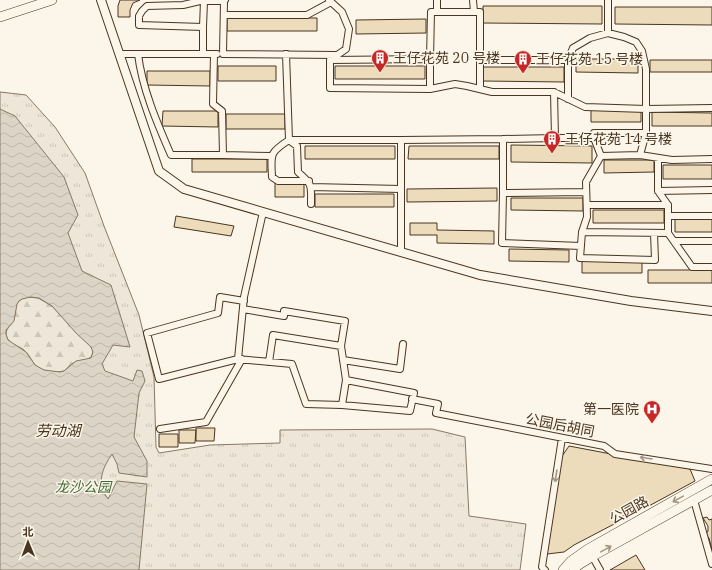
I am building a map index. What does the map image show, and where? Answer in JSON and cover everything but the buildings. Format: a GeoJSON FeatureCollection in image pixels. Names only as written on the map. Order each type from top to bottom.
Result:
{"type":"FeatureCollection","features":[{"type":"Feature","properties":{"kind":"main road"},"geometry":{"type":"LineString","coordinates":[[0,17],[52,0]]}},
{"type":"Feature","properties":{"kind":"main road","name":"公园路"},"geometry":{"type":"LineString","coordinates":[[574,570],[590,553],[712,479]]}},
{"type":"Feature","properties":{"kind":"main road","name":"公园路"},"geometry":{"type":"LineString","coordinates":[[564,570],[571,561],[590,553],[712,490]]}},
{"type":"Feature","properties":{"kind":"street"},"geometry":{"type":"LineString","coordinates":[[101,0],[159,171],[184,189],[480,275],[631,301],[712,310]]}},
{"type":"Feature","properties":{"kind":"street"},"geometry":{"type":"LineString","coordinates":[[204,27],[139,25],[139,16],[147,6],[177,5],[225,0],[223,54]]}},
{"type":"Feature","properties":{"kind":"street"},"geometry":{"type":"LineString","coordinates":[[437,0],[437,12]]}},
{"type":"Feature","properties":{"kind":"street"},"geometry":{"type":"LineString","coordinates":[[474,0],[474,12]]}},
{"type":"Feature","properties":{"kind":"street"},"geometry":{"type":"LineString","coordinates":[[608,0],[608,33]]}},
{"type":"Feature","properties":{"kind":"street"},"geometry":{"type":"LineString","coordinates":[[203,54],[204,1]]}},
{"type":"Feature","properties":{"kind":"street"},"geometry":{"type":"LineString","coordinates":[[224,15],[307,15],[330,1],[342,12],[350,29],[346,49],[330,60]]}},
{"type":"Feature","properties":{"kind":"street"},"geometry":{"type":"LineString","coordinates":[[430,89],[431,12],[480,12],[480,89]]}},
{"type":"Feature","properties":{"kind":"street"},"geometry":{"type":"LineString","coordinates":[[568,100],[568,60],[573,48],[590,38],[608,33],[624,36],[636,42],[642,51],[646,69],[646,133],[640,155]]}},
{"type":"Feature","properties":{"kind":"street"},"geometry":{"type":"LineString","coordinates":[[119,54],[337,55]]}},
{"type":"Feature","properties":{"kind":"street"},"geometry":{"type":"LineString","coordinates":[[138,54],[140,68],[158,126],[171,155],[271,156]]}},
{"type":"Feature","properties":{"kind":"street"},"geometry":{"type":"LineString","coordinates":[[214,54],[213,104],[222,111],[223,155]]}},
{"type":"Feature","properties":{"kind":"street"},"geometry":{"type":"LineString","coordinates":[[286,54],[289,140]]}},
{"type":"Feature","properties":{"kind":"street"},"geometry":{"type":"LineString","coordinates":[[330,60],[430,59]]}},
{"type":"Feature","properties":{"kind":"street"},"geometry":{"type":"LineString","coordinates":[[330,60],[330,88],[430,89],[455,84],[492,92],[554,92],[585,107],[646,109],[712,108]]}},
{"type":"Feature","properties":{"kind":"street"},"geometry":{"type":"LineString","coordinates":[[480,60],[568,60]]}},
{"type":"Feature","properties":{"kind":"street"},"geometry":{"type":"LineString","coordinates":[[554,92],[555,138]]}},
{"type":"Feature","properties":{"kind":"street"},"geometry":{"type":"LineString","coordinates":[[601,156],[594,138],[594,133],[646,133]]}},
{"type":"Feature","properties":{"kind":"street"},"geometry":{"type":"LineString","coordinates":[[401,189],[278,181],[272,177],[271,156],[275,150],[289,140],[594,138]]}},
{"type":"Feature","properties":{"kind":"street"},"geometry":{"type":"LineString","coordinates":[[503,139],[502,243],[581,246]]}},
{"type":"Feature","properties":{"kind":"street"},"geometry":{"type":"LineString","coordinates":[[289,140],[297,146],[298,172],[310,184],[311,204]]}},
{"type":"Feature","properties":{"kind":"street"},"geometry":{"type":"LineString","coordinates":[[401,140],[401,252]]}},
{"type":"Feature","properties":{"kind":"street"},"geometry":{"type":"LineString","coordinates":[[601,156],[640,155],[672,160],[712,159]]}},
{"type":"Feature","properties":{"kind":"street"},"geometry":{"type":"LineString","coordinates":[[601,156],[586,182],[587,217],[582,232],[580,258],[655,260],[654,233]]}},
{"type":"Feature","properties":{"kind":"street"},"geometry":{"type":"LineString","coordinates":[[658,158],[658,191],[668,205],[668,233],[692,267],[712,267]]}},
{"type":"Feature","properties":{"kind":"street"},"geometry":{"type":"LineString","coordinates":[[658,191],[712,190]]}},
{"type":"Feature","properties":{"kind":"street"},"geometry":{"type":"LineString","coordinates":[[503,193],[586,192]]}},
{"type":"Feature","properties":{"kind":"street"},"geometry":{"type":"LineString","coordinates":[[586,205],[668,205]]}},
{"type":"Feature","properties":{"kind":"street"},"geometry":{"type":"LineString","coordinates":[[160,429],[206,422],[240,359],[244,301],[263,212]]}},
{"type":"Feature","properties":{"kind":"street"},"geometry":{"type":"LineString","coordinates":[[668,216],[712,216]]}},
{"type":"Feature","properties":{"kind":"street"},"geometry":{"type":"LineString","coordinates":[[582,232],[668,233]]}},
{"type":"Feature","properties":{"kind":"street"},"geometry":{"type":"LineString","coordinates":[[675,241],[712,241]]}},
{"type":"Feature","properties":{"kind":"street"},"geometry":{"type":"LineString","coordinates":[[244,301],[220,297],[218,313],[147,333],[159,379],[240,359],[292,364],[306,404],[342,405],[410,411],[414,393],[346,380]]}},
{"type":"Feature","properties":{"kind":"street"},"geometry":{"type":"LineString","coordinates":[[243,309],[284,316],[284,311],[345,321],[341,346],[346,380],[342,405]]}},
{"type":"Feature","properties":{"kind":"street"},"geometry":{"type":"LineString","coordinates":[[269,362],[273,335],[341,346]]}},
{"type":"Feature","properties":{"kind":"street"},"geometry":{"type":"LineString","coordinates":[[343,360],[400,369],[403,344]]}},
{"type":"Feature","properties":{"kind":"street","name":"公园后胡同"},"geometry":{"type":"LineString","coordinates":[[412,399],[438,404],[436,413],[604,446],[615,454],[712,469]]}},
{"type":"Feature","properties":{"kind":"street"},"geometry":{"type":"LineString","coordinates":[[545,570],[542,567],[562,438]]}},
{"type":"Feature","properties":{"kind":"street"},"geometry":{"type":"LineString","coordinates":[[694,500],[712,564]]}},
{"type":"Feature","properties":{"kind":"street"},"geometry":{"type":"LineString","coordinates":[[590,553],[600,570]]}},
{"type":"Feature","properties":{"kind":"green space","name":"龙沙公园"},"geometry":{"type":"Polygon","coordinates":[[[0,92],[26,95],[55,127],[85,173],[139,315],[154,377],[156,447],[159,453],[210,445],[280,443],[280,430],[432,429],[465,437],[469,516],[526,524],[520,570],[0,570],[0,92]]]}},
{"type":"Feature","properties":{"kind":"green space"},"geometry":{"type":"Polygon","coordinates":[[[27,297],[38,298],[52,306],[91,347],[93,350],[92,356],[88,359],[73,363],[64,371],[60,372],[45,371],[35,365],[29,355],[10,342],[6,335],[7,330],[14,319],[17,303],[27,297]]]}},
{"type":"Feature","properties":{"kind":"water","name":"劳动湖"},"geometry":{"type":"Polygon","coordinates":[[[0,109],[15,116],[64,177],[78,215],[68,233],[82,271],[111,285],[130,347],[113,345],[102,364],[105,371],[133,381],[137,370],[142,371],[145,381],[139,393],[134,437],[147,461],[147,477],[119,473],[117,464],[112,454],[103,471],[101,482],[104,493],[108,499],[117,481],[147,484],[139,570],[0,570],[0,109]],[[31,297],[19,301],[17,304],[14,321],[6,330],[8,340],[26,352],[35,365],[44,370],[64,371],[76,361],[91,358],[93,352],[91,347],[76,333],[52,306],[39,298],[31,297]]]}},
{"type":"Feature","properties":{"kind":"place","name":"王仔花苑 20 号楼"},"geometry":{"type":"Point","coordinates":[380,73]}},
{"type":"Feature","properties":{"kind":"place","name":"王仔花苑 15 号楼"},"geometry":{"type":"Point","coordinates":[523,74]}},
{"type":"Feature","properties":{"kind":"place","name":"王仔花苑 14 号楼"},"geometry":{"type":"Point","coordinates":[552,154]}},
{"type":"Feature","properties":{"kind":"place","name":"第一医院"},"geometry":{"type":"Point","coordinates":[652,424]}}]}
